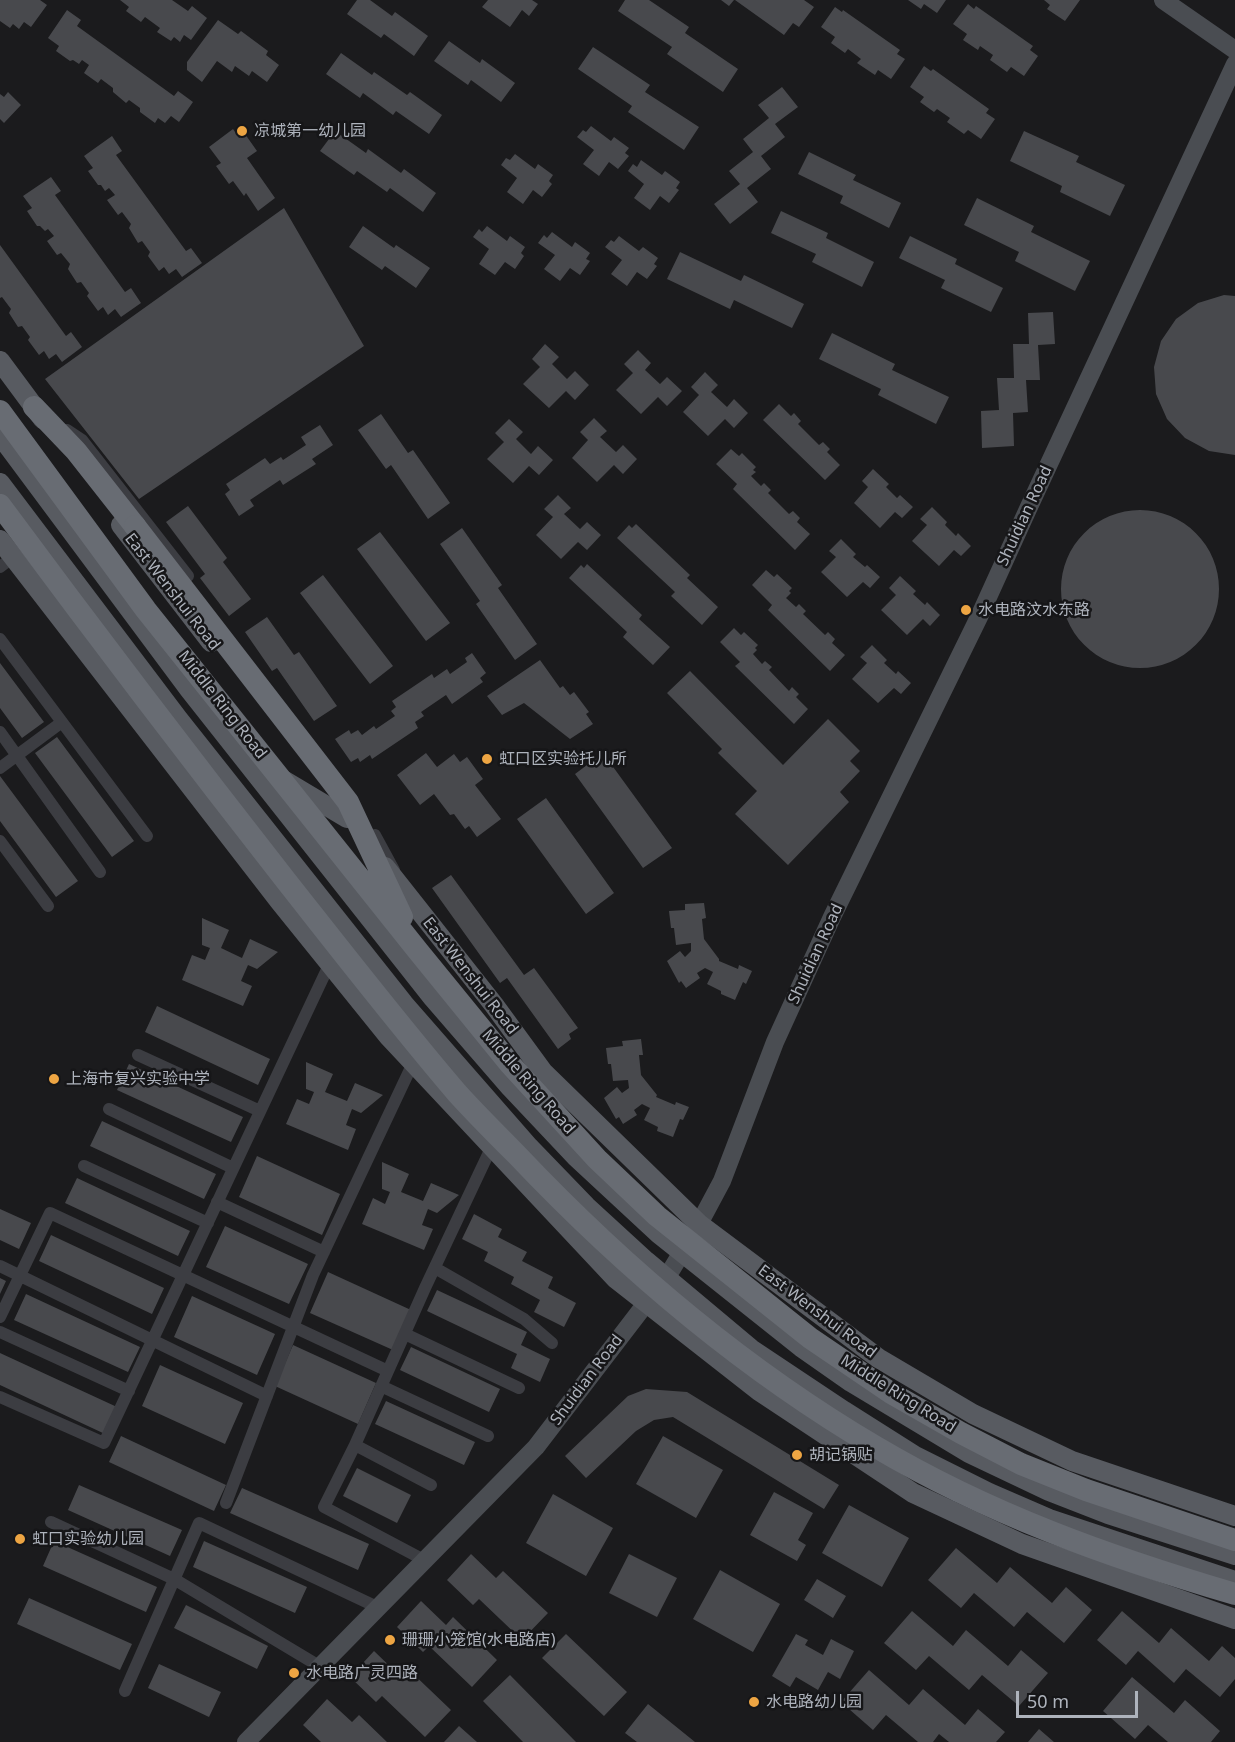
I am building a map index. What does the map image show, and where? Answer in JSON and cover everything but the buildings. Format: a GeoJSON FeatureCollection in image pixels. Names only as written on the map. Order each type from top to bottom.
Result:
{"type":"FeatureCollection","features":[{"type":"Feature","properties":{"kind":"highway"},"geometry":{"type":"LineString","coordinates":[[34,407],[76,451],[348,802],[418,951]]}},
{"type":"Feature","properties":{"kind":"highway","name":"Middle Ring Road"},"geometry":{"type":"LineString","coordinates":[[0,411],[146,610],[510,1064],[597,1159],[657,1216],[810,1338],[891,1393],[961,1433],[1021,1464],[1086,1490],[1235,1540]]}},
{"type":"Feature","properties":{"kind":"highway"},"geometry":{"type":"LineString","coordinates":[[3,494],[217,792],[386,1007],[460,1096],[553,1194],[618,1256],[756,1368],[876,1447],[940,1482],[1025,1523],[1160,1572],[1235,1594]]}},
{"type":"Feature","properties":{"kind":"main road"},"geometry":{"type":"LineString","coordinates":[[1164,0],[1235,50]]}},
{"type":"Feature","properties":{"kind":"main road","name":"Shuidian Road"},"geometry":{"type":"LineString","coordinates":[[246,1742],[536,1447],[666,1278],[699,1224],[722,1181],[775,1042],[832,917],[979,617],[1235,64]]}},
{"type":"Feature","properties":{"kind":"main road","name":"East Wenshui Road"},"geometry":{"type":"LineString","coordinates":[[0,362],[143,555],[494,1005],[543,1072],[699,1224],[878,1358],[973,1414],[1072,1461],[1235,1516]]}},
{"type":"Feature","properties":{"kind":"main road"},"geometry":{"type":"LineString","coordinates":[[0,435],[147,633],[433,998],[510,1087],[576,1157],[681,1253],[851,1383],[969,1453],[1049,1491],[1108,1514],[1235,1555]]}},
{"type":"Feature","properties":{"kind":"main road"},"geometry":{"type":"LineString","coordinates":[[3,494],[404,1004],[529,1147],[586,1206],[666,1278],[751,1349],[915,1456],[1049,1519],[1235,1581]]}},
{"type":"Feature","properties":{"kind":"main road"},"geometry":{"type":"LineString","coordinates":[[0,540],[7,562],[389,1037],[616,1278],[759,1391],[913,1493],[1022,1544],[1235,1619]]}},
{"type":"Feature","properties":{"kind":"main road"},"geometry":{"type":"LineString","coordinates":[[241,754],[347,819]]}},
{"type":"Feature","properties":{"kind":"main road"},"geometry":{"type":"LineString","coordinates":[[218,770],[268,887]]}},
{"type":"Feature","properties":{"kind":"main road"},"geometry":{"type":"LineString","coordinates":[[494,1005],[510,1087]]}},
{"type":"Feature","properties":{"kind":"main road"},"geometry":{"type":"LineString","coordinates":[[969,1453],[1041,1447]]}},
{"type":"Feature","properties":{"kind":"main road"},"geometry":{"type":"LineString","coordinates":[[953,1511],[1016,1504]]}},
{"type":"Feature","properties":{"kind":"street"},"geometry":{"type":"LineString","coordinates":[[34,407],[82,440],[140,512],[356,799],[407,895]]}},
{"type":"Feature","properties":{"kind":"street"},"geometry":{"type":"LineString","coordinates":[[0,639],[147,837]]}},
{"type":"Feature","properties":{"kind":"street"},"geometry":{"type":"LineString","coordinates":[[0,768],[62,722]]}},
{"type":"Feature","properties":{"kind":"street"},"geometry":{"type":"LineString","coordinates":[[0,732],[100,872]]}},
{"type":"Feature","properties":{"kind":"street"},"geometry":{"type":"LineString","coordinates":[[2,847],[48,906]]}},
{"type":"Feature","properties":{"kind":"street"},"geometry":{"type":"LineString","coordinates":[[0,1397],[104,1443],[330,963]]}},
{"type":"Feature","properties":{"kind":"street"},"geometry":{"type":"LineString","coordinates":[[138,1055],[260,1112]]}},
{"type":"Feature","properties":{"kind":"street"},"geometry":{"type":"LineString","coordinates":[[226,1503],[324,1252],[413,1063]]}},
{"type":"Feature","properties":{"kind":"street"},"geometry":{"type":"LineString","coordinates":[[110,1109],[233,1168]]}},
{"type":"Feature","properties":{"kind":"street"},"geometry":{"type":"LineString","coordinates":[[424,1560],[324,1506],[355,1445],[492,1146]]}},
{"type":"Feature","properties":{"kind":"street"},"geometry":{"type":"LineString","coordinates":[[84,1166],[208,1223]]}},
{"type":"Feature","properties":{"kind":"street"},"geometry":{"type":"LineString","coordinates":[[217,1202],[324,1252]]}},
{"type":"Feature","properties":{"kind":"street"},"geometry":{"type":"LineString","coordinates":[[0,1317],[50,1213],[388,1371]]}},
{"type":"Feature","properties":{"kind":"street"},"geometry":{"type":"LineString","coordinates":[[0,1266],[267,1396]]}},
{"type":"Feature","properties":{"kind":"street"},"geometry":{"type":"LineString","coordinates":[[435,1268],[524,1319],[552,1342]]}},
{"type":"Feature","properties":{"kind":"street"},"geometry":{"type":"LineString","coordinates":[[0,1332],[129,1391]]}},
{"type":"Feature","properties":{"kind":"street"},"geometry":{"type":"LineString","coordinates":[[405,1334],[519,1388]]}},
{"type":"Feature","properties":{"kind":"street"},"geometry":{"type":"LineString","coordinates":[[381,1386],[488,1436]]}},
{"type":"Feature","properties":{"kind":"street"},"geometry":{"type":"LineString","coordinates":[[355,1445],[431,1485]]}},
{"type":"Feature","properties":{"kind":"street"},"geometry":{"type":"LineString","coordinates":[[51,1522],[174,1579],[319,1666]]}},
{"type":"Feature","properties":{"kind":"street"},"geometry":{"type":"LineString","coordinates":[[125,1691],[199,1523],[377,1607]]}},
{"type":"Feature","properties":{"kind":"place","name":"凉城第一幼儿园"},"geometry":{"type":"Point","coordinates":[242,131]}},
{"type":"Feature","properties":{"kind":"place","name":"水电路汶水东路"},"geometry":{"type":"Point","coordinates":[966,610]}},
{"type":"Feature","properties":{"kind":"place","name":"虹口区实验托儿所"},"geometry":{"type":"Point","coordinates":[487,759]}},
{"type":"Feature","properties":{"kind":"place","name":"上海市复兴实验中学"},"geometry":{"type":"Point","coordinates":[54,1079]}},
{"type":"Feature","properties":{"kind":"place","name":"胡记锅贴"},"geometry":{"type":"Point","coordinates":[797,1455]}},
{"type":"Feature","properties":{"kind":"place","name":"虹口实验幼儿园"},"geometry":{"type":"Point","coordinates":[20,1539]}},
{"type":"Feature","properties":{"kind":"place","name":"珊珊小笼馆(水电路店)"},"geometry":{"type":"Point","coordinates":[390,1640]}},
{"type":"Feature","properties":{"kind":"place","name":"水电路广灵四路"},"geometry":{"type":"Point","coordinates":[294,1673]}},
{"type":"Feature","properties":{"kind":"place","name":"水电路幼儿园"},"geometry":{"type":"Point","coordinates":[754,1702]}}]}
